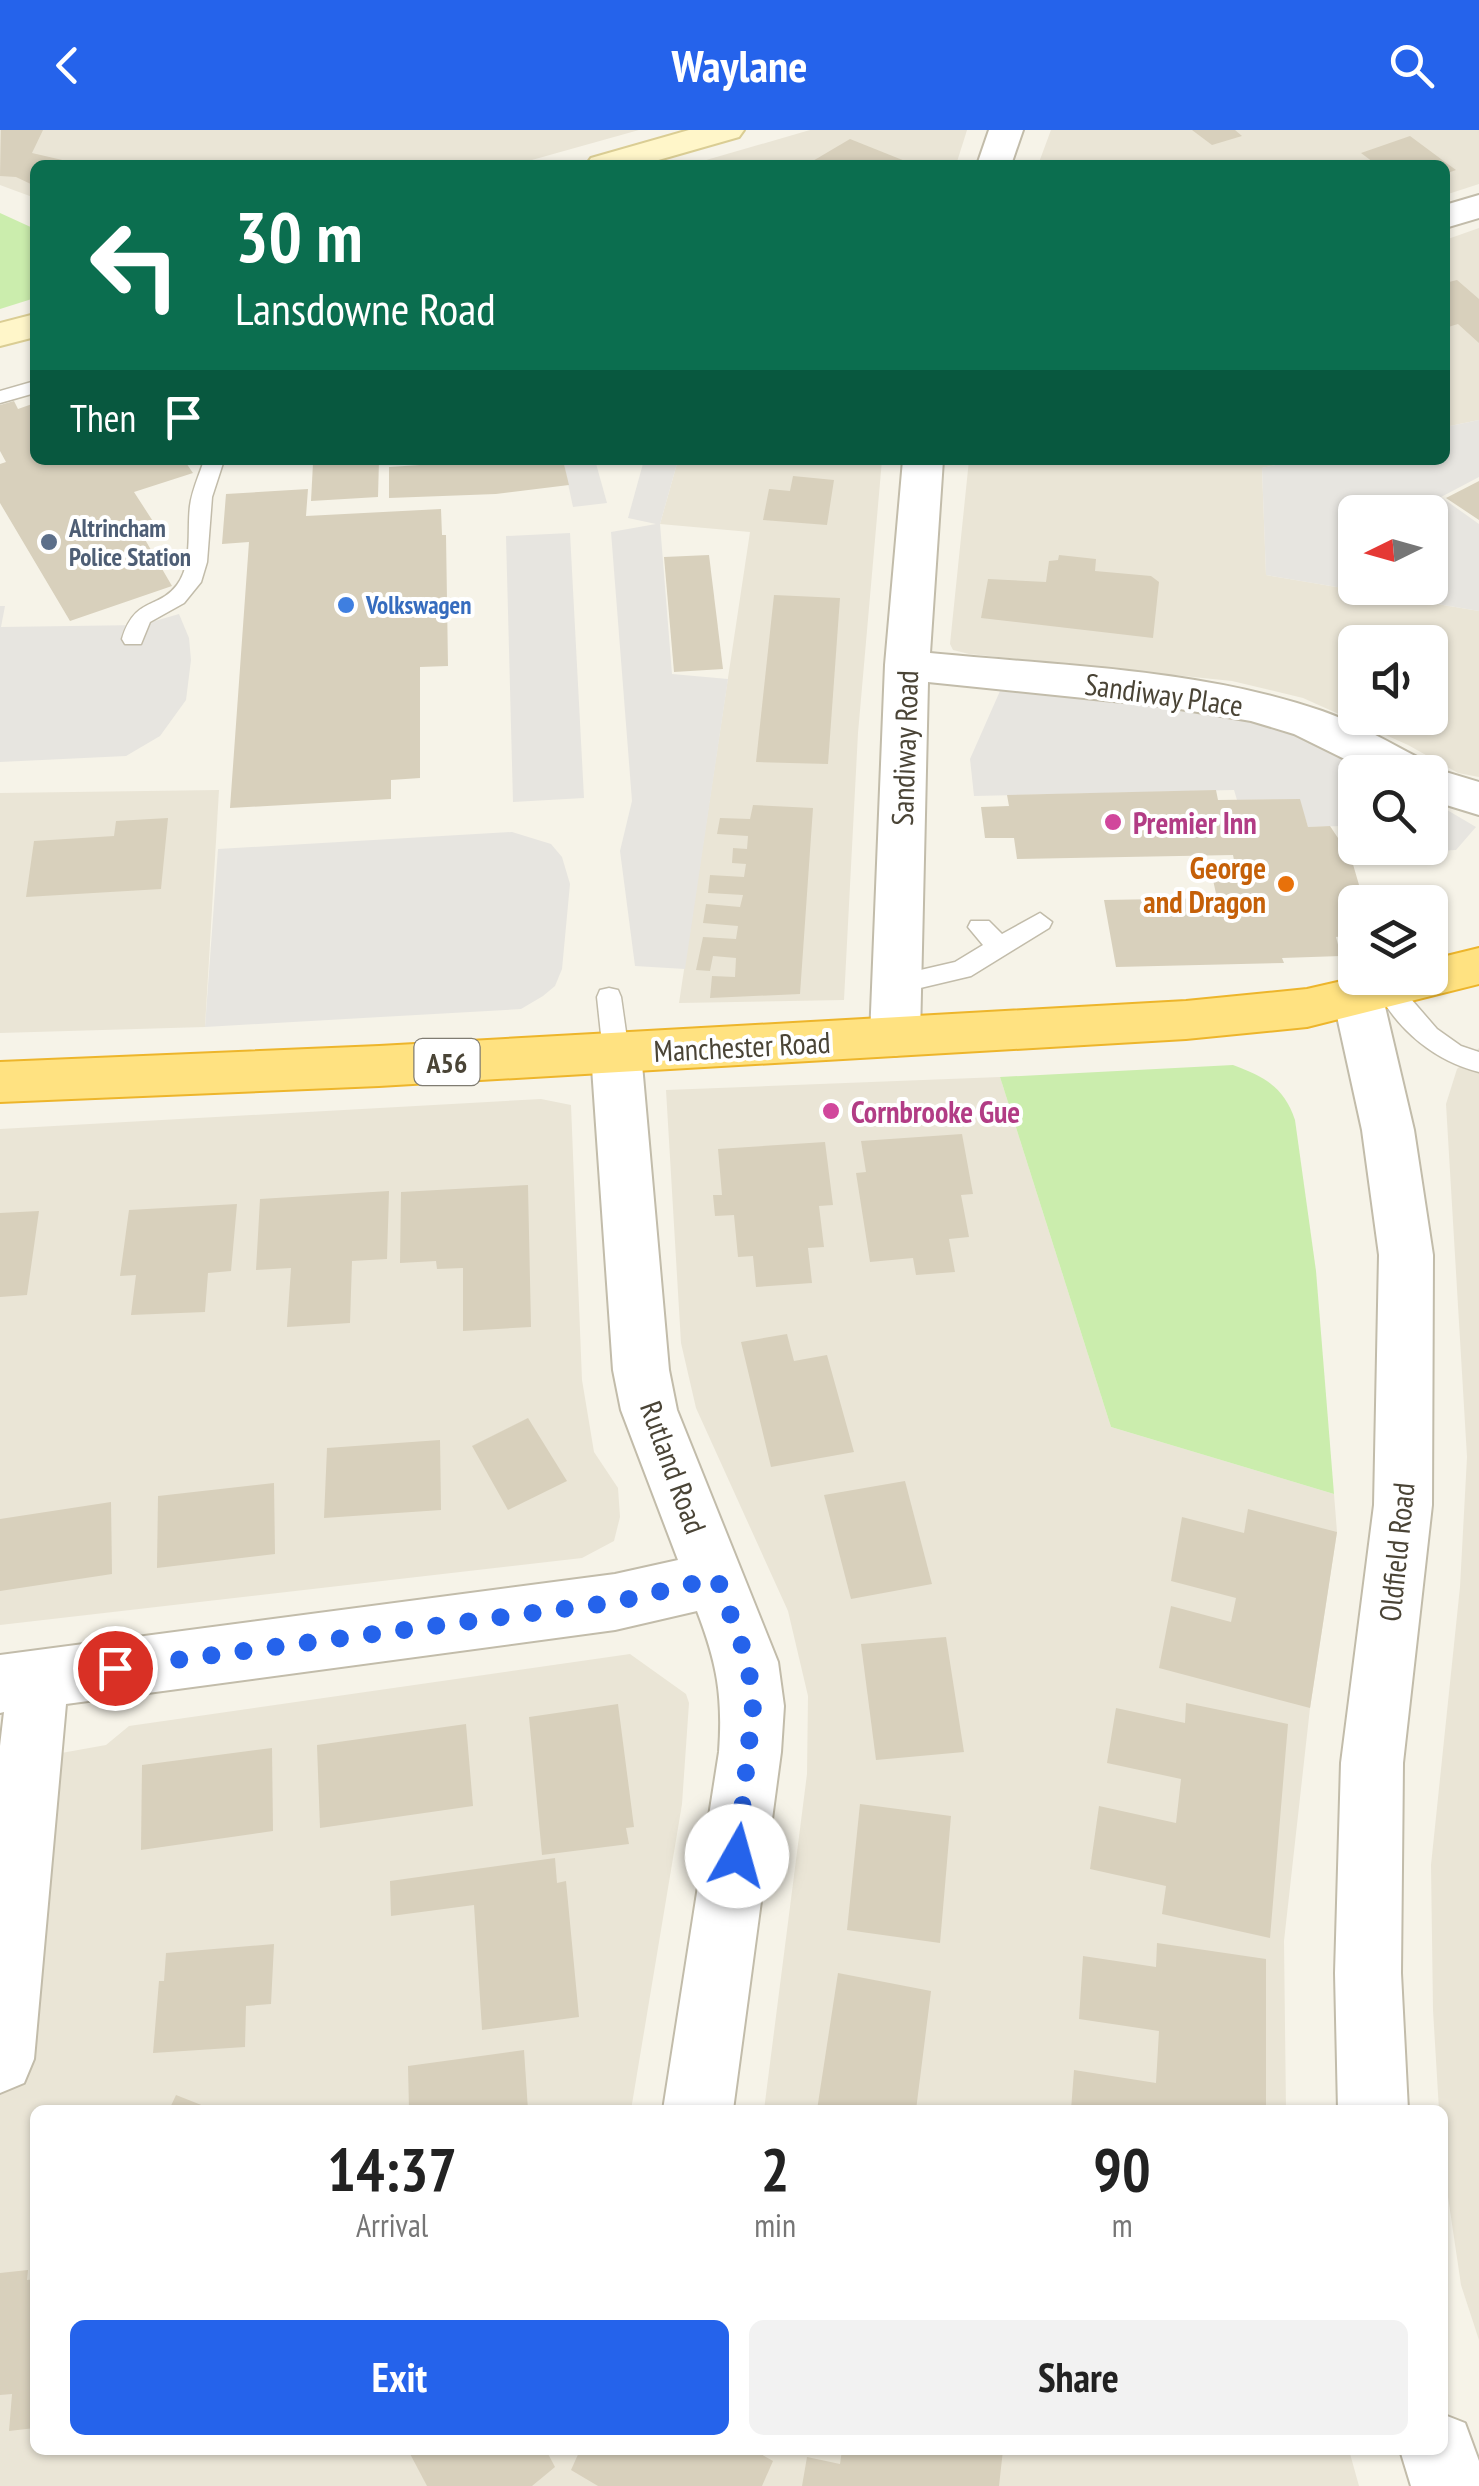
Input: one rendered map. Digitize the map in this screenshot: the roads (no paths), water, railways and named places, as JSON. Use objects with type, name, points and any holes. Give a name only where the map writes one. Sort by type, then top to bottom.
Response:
[{"type":"highway","name":"Manchester Road","points":[[1448,974],[1479,966]]},
{"type":"highway","name":"Manchester Road","points":[[0,1082],[613,1025],[895,1037],[1201,1019],[1306,1008],[1368,995]]},
{"type":"main road","points":[[621,160],[727,130]]},
{"type":"main road","points":[[0,336],[30,327]]},
{"type":"street","points":[[996,160],[1006,130]]},
{"type":"street","points":[[1450,215],[1479,206]]},
{"type":"street","name":"Sandiway Road","points":[[895,1037],[906,666],[923,465]]},
{"type":"street","name":"Sandiway Place","points":[[906,666],[1162,690],[1254,706],[1310,724],[1373,755]]},
{"type":"street","points":[[1448,788],[1479,799]]},
{"type":"street","name":"Oldfield Road","points":[[1372,2105],[1368,1973],[1372,1763],[1404,1505],[1406,1255],[1373,995]]},
{"type":"street","name":"Rutland Road","points":[[613,1025],[641,1370],[649,1410],[748,1662],[753,1706],[737,1856],[699,2105]]},
{"type":"street","points":[[0,2059],[19,1681],[616,1602],[717,1578]]},
{"type":"street","points":[[1440,2455],[1449,2486]]},
{"type":"lane","points":[[0,397],[30,388]]},
{"type":"lane","points":[[133,640],[138,620],[154,606],[181,594],[190,582],[202,496],[212,465]]},
{"type":"lane","points":[[895,985],[962,970],[1040,922]]},
{"type":"lane","points":[[980,926],[999,946]]},
{"type":"lane","points":[[1374,995],[1442,1046],[1466,1060],[1479,1062]]},
{"type":"place","name":"Altrincham Police Station","points":[[49,542]]},
{"type":"place","name":"Volkswagen","points":[[346,605]]},
{"type":"place","name":"Premier Inn","points":[[1113,822]]},
{"type":"place","name":"George and Dragon","points":[[1286,884]]},
{"type":"place","name":"Cornbrooke Gue","points":[[831,1111]]}]
